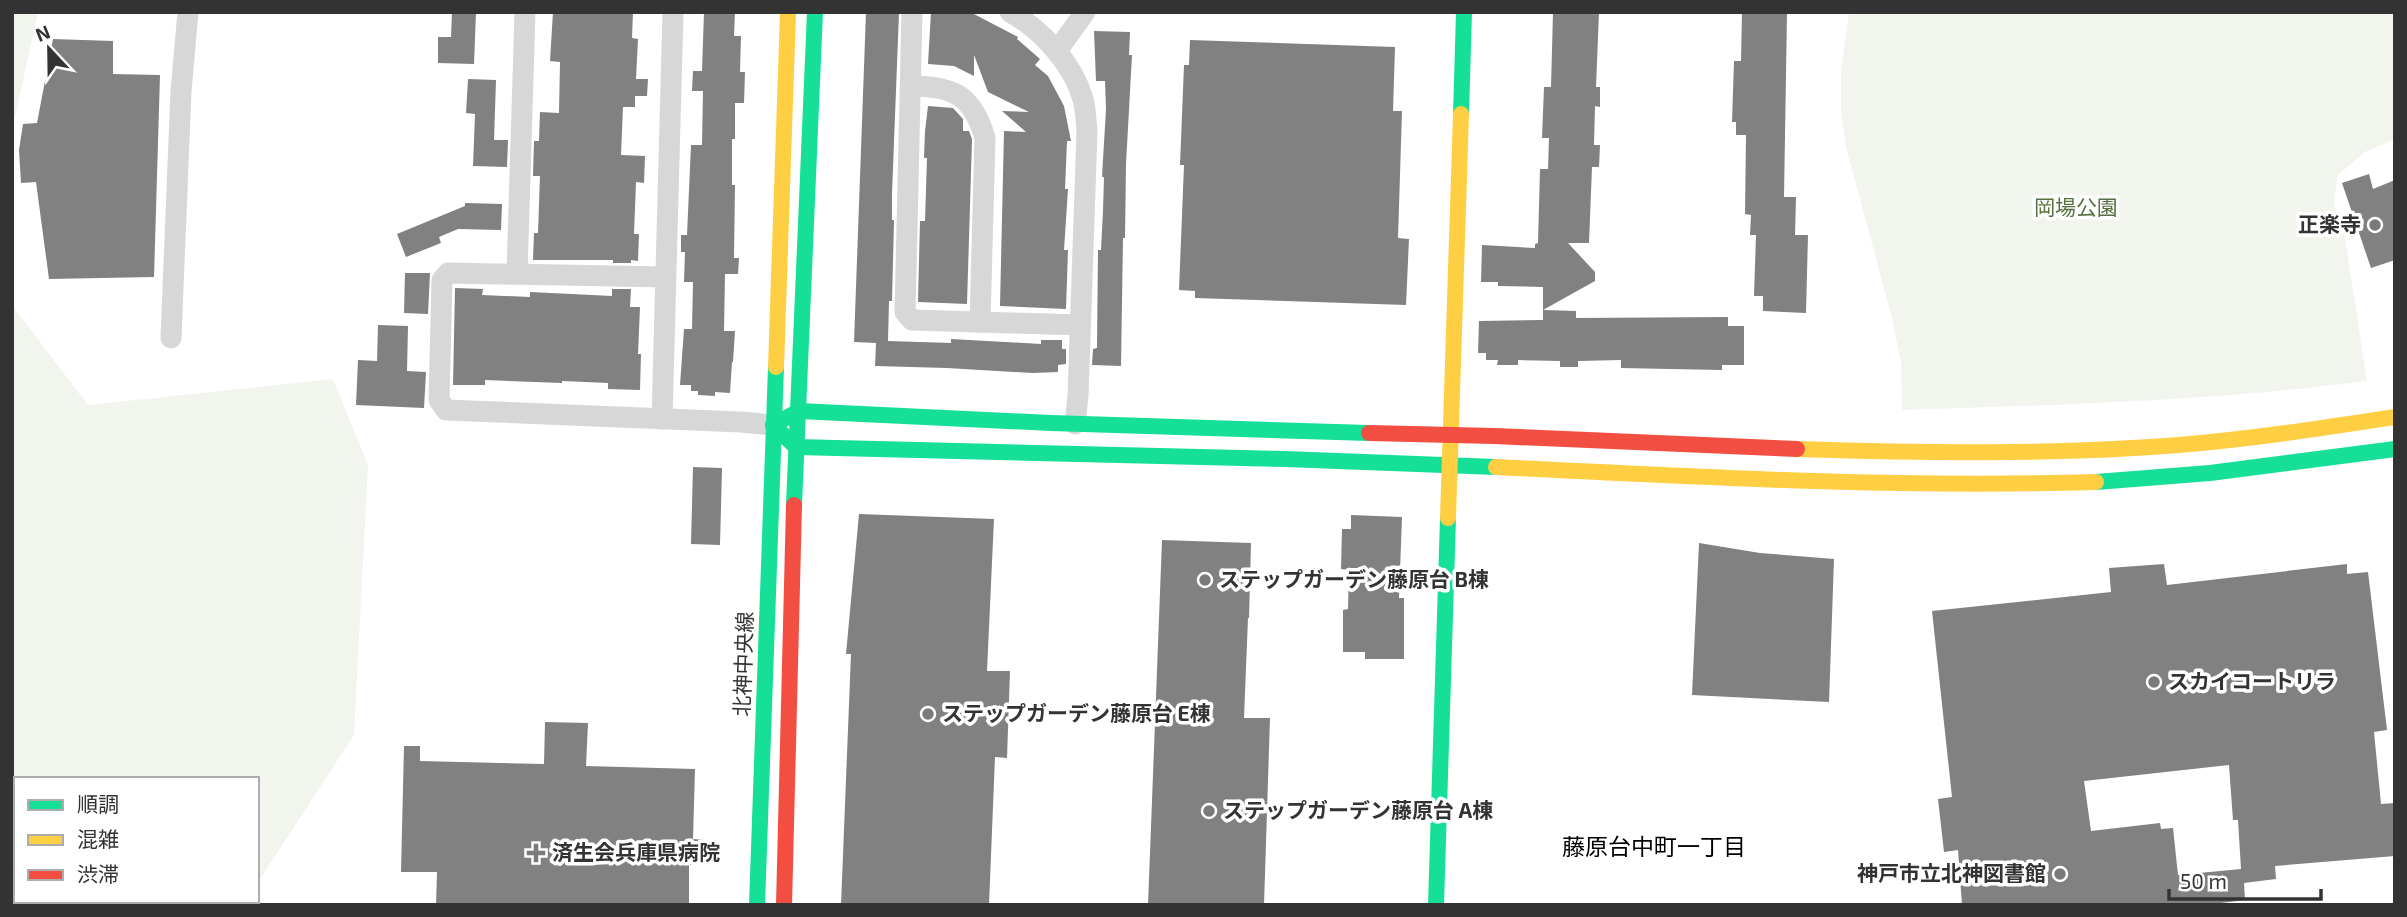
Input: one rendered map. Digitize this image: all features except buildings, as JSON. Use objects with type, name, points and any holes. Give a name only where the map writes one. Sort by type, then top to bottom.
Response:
[{"type":"street","points":[[170,338],[181,91],[188,12]]},
{"type":"street","points":[[517,274],[525,12]]},
{"type":"street","points":[[662,419],[673,12]]},
{"type":"street","name":"北神中央線","points":[[757,905],[788,12]]},
{"type":"street","points":[[784,905],[796,447],[815,12]]},
{"type":"street","points":[[912,12],[905,312],[912,320],[1080,325]]},
{"type":"street","points":[[1010,12],[1023,19],[1057,51],[1083,99],[1087,132],[1075,424]]},
{"type":"street","points":[[1057,51],[1084,12]]},
{"type":"street","points":[[1436,905],[1464,12]]},
{"type":"street","points":[[911,86],[934,86],[954,92],[969,103],[979,119],[985,138],[980,322]]},
{"type":"street","points":[[665,277],[448,273],[442,280],[439,400],[446,410],[773,425],[799,411],[1075,424],[1913,451],[2068,450],[2236,439],[2337,428],[2393,417],[2395,443]]},
{"type":"street","points":[[773,425],[796,447],[1448,465],[1849,483],[1992,485],[2101,482],[2180,476],[2395,449]]},
{"type":"green space","points":[[12,12],[38,12],[12,131]]},
{"type":"green space","name":"岡場公園","points":[[1849,12],[2395,12],[2395,139],[2365,152],[2337,176],[2334,207],[2344,231],[2367,381],[2193,398],[1902,410],[1901,363],[1892,318],[1846,147],[1841,109],[1841,71]]},
{"type":"green space","points":[[12,305],[88,405],[333,379],[368,465],[354,735],[259,884],[259,777],[14,777],[14,903],[255,905],[12,905]]},
{"type":"traffic: fast","points":[[794,505],[815,12]]},
{"type":"traffic: fast","points":[[1461,114],[1464,12]]},
{"type":"traffic: fast","points":[[757,905],[776,367]]},
{"type":"traffic: fast","points":[[773,425],[799,411],[1051,423],[1369,433]]},
{"type":"traffic: fast","points":[[773,425],[796,447],[1496,467]]},
{"type":"traffic: fast","points":[[2096,482],[2210,473],[2395,449]]},
{"type":"traffic: fast","points":[[1436,905],[1448,518]]},
{"type":"traffic: slow","points":[[776,367],[788,12]]},
{"type":"traffic: slow","points":[[1448,518],[1461,114]]},
{"type":"traffic: slow","points":[[1797,449],[1988,452],[2132,448],[2233,440],[2395,417]]},
{"type":"traffic: slow","points":[[1496,467],[1871,483],[2096,482]]},
{"type":"traffic: jam","points":[[1369,433],[1797,449]]},
{"type":"traffic: jam","points":[[784,905],[794,505]]},
{"type":"place","name":"正楽寺","points":[[2375,225]]},
{"type":"place","name":"ステップガーデン藤原台 B棟","points":[[1205,580]]},
{"type":"place","name":"スカイコートリラ","points":[[2154,682]]},
{"type":"place","name":"ステップガーデン藤原台 E棟","points":[[928,714]]},
{"type":"place","name":"ステップガーデン藤原台 A棟","points":[[1209,811]]},
{"type":"place","name":"済生会兵庫県病院","points":[[536,853]]},
{"type":"place","name":"神戸市立北神図書館","points":[[2060,874]]},
{"type":"district","name":"藤原台中町一丁目","points":[[1654,847]]}]
